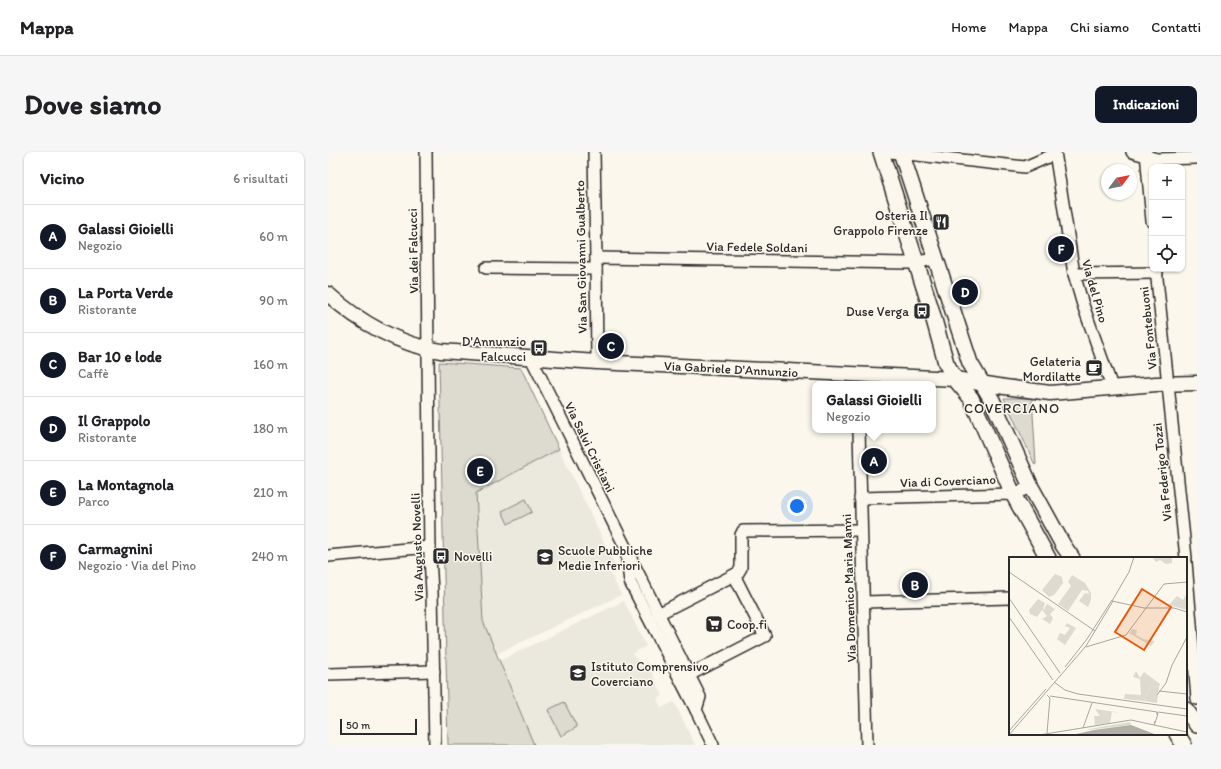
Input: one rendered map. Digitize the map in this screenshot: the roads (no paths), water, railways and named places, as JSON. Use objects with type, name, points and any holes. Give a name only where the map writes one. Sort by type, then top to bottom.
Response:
[{"type":"main road","points":[[881,152],[946,363],[955,378],[972,398],[1013,494],[1047,557]]},
{"type":"main road","points":[[898,152],[936,259],[970,363],[992,400],[1031,487],[1071,557]]},
{"type":"main road","points":[[1179,735],[1184,745]]},
{"type":"street","name":"Via dei Falcucci","points":[[426,152],[428,349]]},
{"type":"street","name":"Via San Giovanni Gualberto","points":[[594,152],[596,362]]},
{"type":"street","points":[[898,152],[1025,167],[1055,153]]},
{"type":"street","points":[[1132,152],[1146,154],[1157,159],[1197,158]]},
{"type":"street","name":"Via del Pino","points":[[1055,153],[1074,274],[1083,305],[1112,388]]},
{"type":"street","points":[[1146,154],[1150,200]]},
{"type":"street","name":"Via Fedele Soldani","points":[[486,268],[596,264],[916,263],[936,259]]},
{"type":"street","points":[[1074,274],[1149,271]]},
{"type":"street","name":"Via Fontebuoni","points":[[1156,272],[1168,384]]},
{"type":"street","name":"Via Gabriele D'Annunzio","points":[[328,294],[348,311],[374,327],[396,338],[428,349],[531,358],[858,380],[955,378],[1050,393],[1197,383]]},
{"type":"street","name":"Via Augusto Novelli","points":[[428,349],[430,547],[435,745]]},
{"type":"street","name":"Via Salvi Cristiani","points":[[531,358],[700,697],[696,710]]},
{"type":"street","name":"Via Federigo Tozzi","points":[[1168,384],[1186,557]]},
{"type":"street","name":"Via Domenico Maria Manni","points":[[859,433],[867,745]]},
{"type":"street","name":"Via di Coverciano","points":[[860,498],[1013,494],[1031,487]]},
{"type":"street","points":[[658,614],[734,575],[740,570],[741,535],[744,531],[861,530]]},
{"type":"street","points":[[328,556],[430,547]]},
{"type":"street","name":"Via Salvi Cristiani","points":[[625,548],[630,582],[713,745]]},
{"type":"street","points":[[1192,572],[1197,699]]},
{"type":"street","points":[[689,675],[765,636],[734,575]]},
{"type":"street","points":[[864,602],[1009,598]]},
{"type":"street","points":[[328,674],[434,672]]},
{"type":"place","name":"Osteria Il Grappolo Firenze","points":[[941,222]]},
{"type":"place","name":"Carmagnini","points":[[1061,249]]},
{"type":"place","name":"Il Grappolo","points":[[965,292]]},
{"type":"place","name":"Duse Verga","points":[[922,311]]},
{"type":"place","name":"Bar 10 e lode","points":[[611,346]]},
{"type":"place","name":"D'Annunzio Falcucci","points":[[539,348]]},
{"type":"place","name":"Gelateria Mordilatte","points":[[1094,368]]},
{"type":"place","name":"Galassi Gioielli","points":[[874,461]]},
{"type":"place","name":"La Montagnola","points":[[480,471]]},
{"type":"place","name":"Novelli","points":[[441,556]]},
{"type":"place","name":"Scuole Pubbliche Medie Inferiori","points":[[545,557]]},
{"type":"place","name":"La Porta Verde","points":[[915,585]]},
{"type":"place","name":"Coop.fi","points":[[714,624]]},
{"type":"place","name":"Istituto Comprensivo Coverciano","points":[[578,673]]},
{"type":"district","name":"COVERCIANO","points":[[1012,408]]}]
